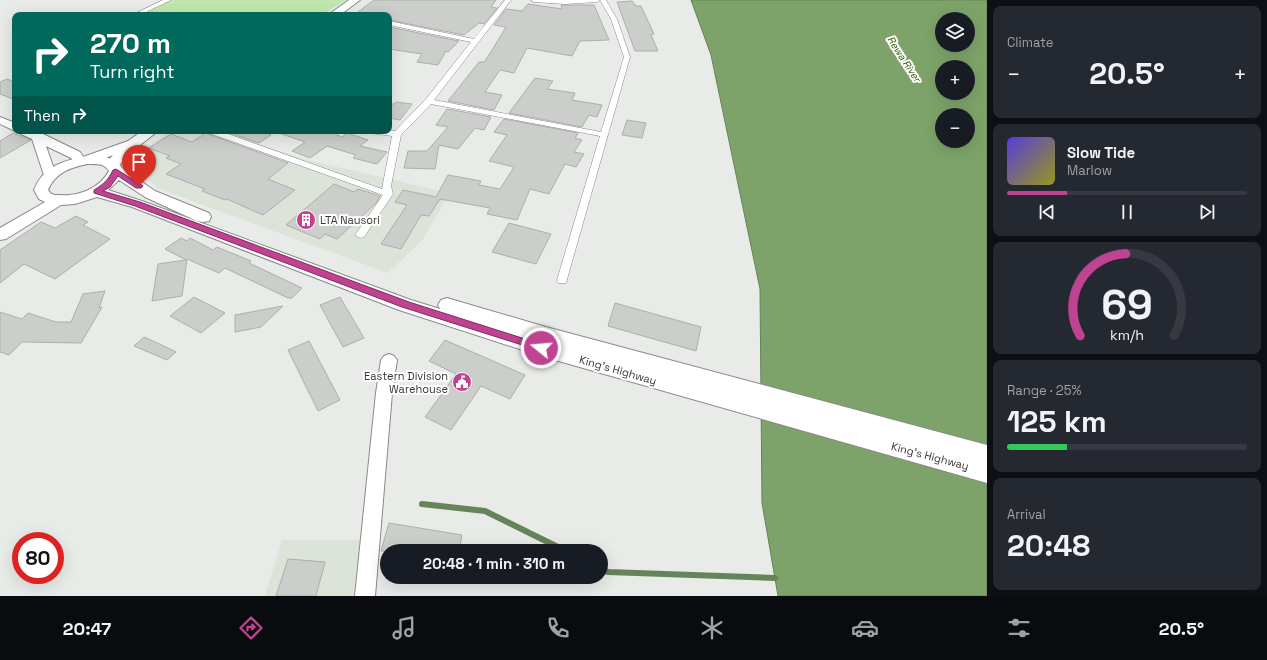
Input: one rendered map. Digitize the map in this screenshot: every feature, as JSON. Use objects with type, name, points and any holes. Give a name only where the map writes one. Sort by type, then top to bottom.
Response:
[{"type":"main road","points":[[337,12],[355,0]]},
{"type":"main road","points":[[0,120],[12,126]]},
{"type":"main road","points":[[32,134],[84,160],[102,160],[114,167]]},
{"type":"main road","points":[[0,224],[30,203],[41,190],[43,182],[63,166],[135,142],[147,134]]},
{"type":"main road","points":[[37,136],[50,175]]},
{"type":"main road","points":[[41,190],[46,197],[59,200],[78,199],[97,192],[114,178],[114,167],[135,142]]},
{"type":"main road","name":"King's Highway","points":[[114,167],[157,197],[246,236],[328,267],[662,374],[987,472]]},
{"type":"main road","name":"King's Highway","points":[[97,192],[137,204],[405,305],[541,348],[662,374],[987,455]]},
{"type":"main road","points":[[0,235],[59,200]]},
{"type":"street","points":[[142,12],[168,0]]},
{"type":"street","points":[[360,235],[388,194],[386,186],[396,134],[430,101],[508,0]]},
{"type":"street","points":[[534,0],[565,2],[597,0]]},
{"type":"street","points":[[562,280],[627,57],[614,19],[603,0]]},
{"type":"street","points":[[392,24],[475,41]]},
{"type":"street","points":[[430,101],[604,136]]},
{"type":"street","points":[[220,134],[388,194]]},
{"type":"street","points":[[392,134],[396,134]]},
{"type":"street","points":[[365,596],[384,393],[389,360]]},
{"type":"shaded area","points":[[170,0],[346,0],[326,12],[144,12]]},
{"type":"shaded area","points":[[167,134],[227,134],[307,160],[450,193],[423,239],[388,273],[157,188],[136,166],[141,158],[144,148]]},
{"type":"shaded area","points":[[282,540],[364,540],[358,596],[265,596]]},
{"type":"water","name":"Rewa River","points":[[691,0],[987,0],[987,596],[778,596],[762,503],[760,289],[711,55]]},
{"type":"building","points":[[374,0],[496,0],[491,7],[497,8],[484,24],[479,23],[464,35],[392,21],[392,12],[358,12]]},
{"type":"building","points":[[632,1],[636,6],[641,6],[654,34],[651,35],[658,51],[635,51],[617,2]]},
{"type":"building","points":[[528,4],[562,9],[561,5],[594,5],[609,40],[580,41],[572,56],[527,48],[514,73],[500,70],[485,92],[502,95],[494,110],[448,101],[479,62],[484,62],[489,55],[506,27],[494,25],[506,9],[522,11]]},
{"type":"building","points":[[392,28],[459,41],[448,52],[446,51],[438,65],[417,62],[422,54],[392,49]]},
{"type":"building","points":[[535,78],[553,81],[547,89],[575,93],[572,100],[602,105],[597,117],[589,115],[582,127],[509,113]]},
{"type":"building","points":[[7,79],[12,81],[12,99],[0,94],[0,82]]},
{"type":"building","points":[[396,102],[412,104],[400,120],[392,119],[392,104]]},
{"type":"building","points":[[447,109],[491,117],[484,130],[475,128],[458,149],[439,145],[435,169],[404,168],[408,151],[427,151],[448,127],[436,125]]},
{"type":"building","points":[[504,119],[578,133],[575,138],[582,140],[574,152],[584,154],[576,167],[565,164],[549,194],[530,189],[517,220],[487,214],[490,208],[440,199],[429,216],[421,215],[401,249],[381,244],[407,205],[395,202],[403,190],[436,197],[448,175],[481,181],[479,185],[500,189],[514,167],[489,161],[507,135],[494,132]]},
{"type":"building","points":[[627,120],[646,123],[642,138],[622,135]]},
{"type":"building","points":[[12,134],[31,140],[0,158],[0,141]]},
{"type":"building","points":[[171,134],[192,142],[204,134],[208,134],[288,163],[268,179],[295,190],[263,215],[227,199],[225,200],[202,191],[205,189],[166,174],[181,164],[166,158],[170,156],[149,148]]},
{"type":"building","points":[[233,134],[271,135],[259,143]]},
{"type":"building","points":[[282,134],[335,134],[342,137],[346,134],[350,134],[368,140],[360,146],[387,152],[377,164],[353,158],[356,155],[327,146],[310,158],[292,151],[305,142]]},
{"type":"building","points":[[334,184],[354,192],[358,189],[380,196],[376,203],[337,239],[325,234],[320,239],[286,225]]},
{"type":"building","points":[[76,216],[88,222],[83,225],[110,239],[55,279],[24,264],[0,283],[0,250],[41,222],[55,228]]},
{"type":"building","points":[[509,223],[551,234],[536,264],[492,252]]},
{"type":"building","points":[[181,238],[187,241],[190,238],[213,250],[217,247],[251,261],[249,263],[302,288],[292,298],[288,298],[225,268],[219,273],[187,259],[182,296],[152,301],[158,264],[186,260],[165,249]]},
{"type":"building","points":[[105,291],[99,308],[102,307],[81,343],[22,342],[9,355],[0,352],[0,312],[22,319],[28,313],[56,322],[71,322],[83,294]]},
{"type":"building","points":[[194,297],[225,313],[201,333],[170,316]]},
{"type":"building","points":[[340,297],[364,338],[343,347],[320,305]]},
{"type":"building","points":[[615,303],[701,327],[696,351],[608,326]]},
{"type":"building","points":[[283,306],[261,327],[235,332],[235,315]]},
{"type":"building","points":[[144,337],[176,352],[167,360],[134,346]]},
{"type":"building","points":[[445,340],[525,375],[510,399],[481,386],[451,430],[425,417],[456,374],[429,361]]},
{"type":"building","points":[[309,341],[340,400],[318,411],[288,350]]},
{"type":"building","points":[[389,523],[462,535],[460,544],[383,544]]},
{"type":"building","points":[[288,559],[325,562],[316,596],[276,596]]},
{"type":"waterway","points":[[422,504],[485,511],[552,544]]},
{"type":"waterway","points":[[608,572],[775,578]]},
{"type":"place","name":"LTA Nausori","points":[[306,220]]},
{"type":"place","name":"Eastern Division Warehouse","points":[[462,382]]},
{"type":"route","points":[[139,186],[116,171],[114,178],[97,192],[137,204],[405,305],[541,348]]}]
